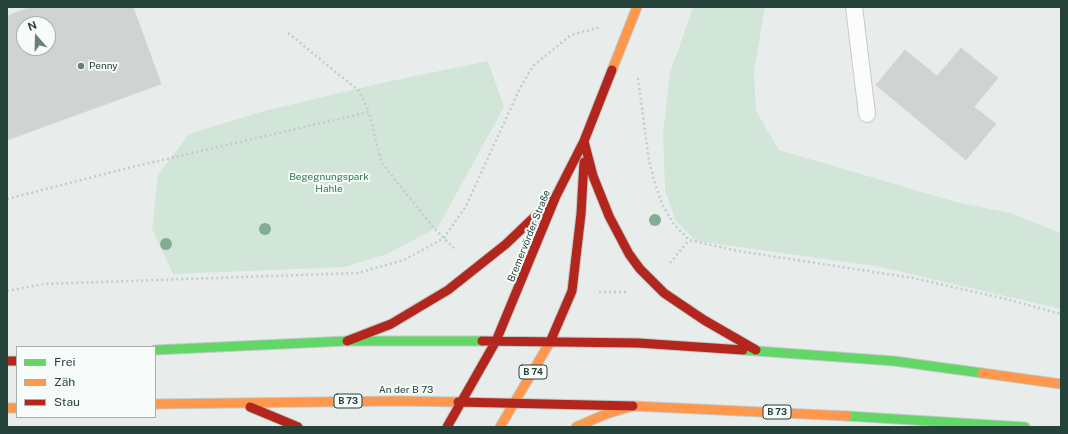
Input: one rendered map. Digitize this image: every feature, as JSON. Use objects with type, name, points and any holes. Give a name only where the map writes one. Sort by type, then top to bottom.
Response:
[{"type":"main road","name":"Bremervörder Straße","points":[[447,427],[496,341],[556,196],[584,141],[637,7]]},
{"type":"main road","name":"Bremervörder Straße","points":[[550,342],[572,291],[581,214],[584,141]]},
{"type":"main road","points":[[584,141],[593,176],[609,216],[629,254],[640,269],[664,293],[704,320],[756,350]]},
{"type":"main road","points":[[347,342],[391,324],[448,290],[506,244],[556,196]]},
{"type":"main road","points":[[156,350],[347,342],[496,341],[638,344],[756,350],[894,360],[1061,384]]},
{"type":"main road","name":"B 74","points":[[500,427],[550,342]]},
{"type":"main road","name":"An der B 73","points":[[156,404],[235,402],[461,401],[633,406]]},
{"type":"main road","points":[[235,402],[266,412],[298,427]]},
{"type":"main road","points":[[576,427],[606,414],[633,406]]},
{"type":"main road","name":"B 73","points":[[633,406],[760,411],[1025,427]]},
{"type":"lane","points":[[854,7],[867,114]]},
{"type":"path","points":[[7,291],[44,284],[358,273],[404,260],[444,238],[466,206],[520,88],[533,66],[570,35],[632,19]]},
{"type":"path","points":[[288,33],[359,91],[370,112],[381,162],[433,227],[458,253]]},
{"type":"path","points":[[638,72],[649,161],[654,180],[662,204],[673,223],[689,240],[738,251],[913,278],[1006,299],[1061,314]]},
{"type":"path","points":[[7,199],[132,167],[370,112]]},
{"type":"path","points":[[666,267],[689,240]]},
{"type":"path","points":[[596,292],[627,292]]},
{"type":"green space","points":[[693,7],[765,7],[754,71],[756,111],[779,150],[956,202],[1010,213],[1061,233],[1061,309],[876,266],[696,241],[676,221],[665,191],[663,133],[670,73]]},
{"type":"green space","name":"Begegnungspark Hahle","points":[[488,61],[504,107],[438,227],[387,254],[345,267],[173,274],[152,229],[158,175],[189,134],[264,111],[386,82]]},
{"type":"building","name":"Penny","points":[[31,7],[133,7],[161,84],[7,140],[7,16]]},
{"type":"building","points":[[961,48],[998,78],[974,107],[996,124],[966,160],[876,85],[905,50],[937,76]]},
{"type":"traffic: fast","points":[[156,350],[347,341],[482,341]]},
{"type":"traffic: fast","points":[[743,350],[894,361],[982,373]]},
{"type":"traffic: fast","points":[[847,416],[1025,427]]},
{"type":"traffic: slow","points":[[612,70],[637,7]]},
{"type":"traffic: slow","points":[[500,427],[550,342]]},
{"type":"traffic: slow","points":[[982,373],[1061,384]]},
{"type":"traffic: slow","points":[[156,404],[399,401],[458,402]]},
{"type":"traffic: slow","points":[[576,427],[606,414],[633,406],[847,416]]},
{"type":"traffic: slow","points":[[7,408],[16,408]]},
{"type":"traffic: jam","points":[[496,341],[556,196],[584,141],[612,70]]},
{"type":"traffic: jam","points":[[584,141],[593,176],[609,216],[629,254],[640,269],[664,293],[704,320],[756,350]]},
{"type":"traffic: jam","points":[[550,342],[572,291],[581,214],[584,162]]},
{"type":"traffic: jam","points":[[347,341],[391,324],[448,290],[506,244],[551,201]]},
{"type":"traffic: jam","points":[[482,341],[638,343],[743,350]]},
{"type":"traffic: jam","points":[[447,427],[496,341]]},
{"type":"traffic: jam","points":[[7,361],[16,361]]},
{"type":"traffic: jam","points":[[458,402],[633,406]]},
{"type":"traffic: jam","points":[[250,407],[298,427]]},
{"type":"place","name":"Penny","points":[[81,66]]}]
